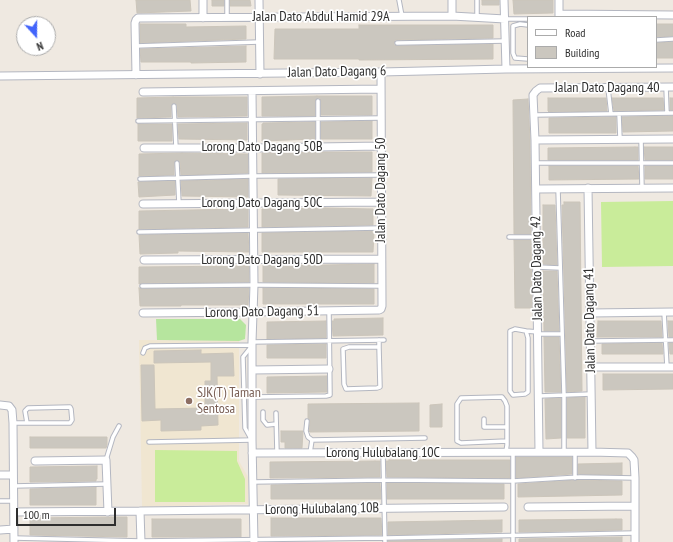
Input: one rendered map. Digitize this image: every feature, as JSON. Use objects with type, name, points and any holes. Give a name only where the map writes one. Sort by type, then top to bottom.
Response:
[{"type":"street","points":[[202,0],[203,18]]},
{"type":"street","points":[[259,0],[260,74]]},
{"type":"street","points":[[452,0],[452,16]]},
{"type":"street","points":[[504,0],[506,69]]},
{"type":"street","points":[[559,0],[559,15],[673,15]]},
{"type":"street","name":"Jalan Dato Abdul Hamid 29A","points":[[135,46],[135,23],[138,18],[402,16],[505,18]]},
{"type":"street","points":[[135,46],[136,75]]},
{"type":"street","name":"Jalan Dato Dagang 6","points":[[0,76],[260,74],[559,68],[673,68]]},
{"type":"street","name":"Jalan Dato Dagang 50","points":[[381,72],[381,309]]},
{"type":"street","name":"Jalan Dato Dagang 40","points":[[540,88],[669,87]]},
{"type":"street","name":"Jalan Dato Dagang 42","points":[[539,452],[536,163],[533,95],[540,88]]},
{"type":"street","points":[[143,92],[381,89]]},
{"type":"street","points":[[252,91],[254,260],[252,453],[254,541]]},
{"type":"street","points":[[535,140],[673,139]]},
{"type":"street","name":"Lorong Dato Dagang 50B","points":[[144,148],[381,146]]},
{"type":"street","name":"Jalan Dato Dagang 41","points":[[588,188],[592,452]]},
{"type":"street","points":[[536,189],[673,188]]},
{"type":"street","name":"Lorong Dato Dagang 50C","points":[[143,204],[381,202]]},
{"type":"street","name":"Lorong Dato Dagang 50D","points":[[144,260],[381,259]]},
{"type":"street","name":"Lorong Dato Dagang 51","points":[[143,313],[381,309]]},
{"type":"street","points":[[590,313],[673,312]]},
{"type":"street","points":[[591,367],[670,367]]},
{"type":"street","points":[[252,370],[330,369]]},
{"type":"street","points":[[0,405],[9,406],[12,410],[14,540]]},
{"type":"street","name":"Lorong Hulubalang 10C","points":[[252,453],[628,453],[634,460],[634,478]]},
{"type":"street","points":[[35,461],[106,460],[108,512]]},
{"type":"street","points":[[0,475],[13,475]]},
{"type":"street","points":[[634,478],[635,542]]},
{"type":"street","name":"Lorong Hulubalang 10B","points":[[14,512],[504,506]]},
{"type":"street","points":[[528,507],[635,506]]},
{"type":"street","points":[[140,511],[141,541]]},
{"type":"street","points":[[0,530],[14,529]]},
{"type":"lane","points":[[227,0],[227,18]]},
{"type":"lane","points":[[399,0],[402,16]]},
{"type":"lane","points":[[477,0],[477,17]]},
{"type":"lane","points":[[505,18],[527,19]]},
{"type":"lane","points":[[527,25],[520,24],[513,26],[513,53],[516,58],[527,59]]},
{"type":"lane","points":[[657,40],[673,39]]},
{"type":"lane","points":[[397,43],[505,41]]},
{"type":"lane","points":[[135,46],[259,42]]},
{"type":"lane","points":[[667,113],[669,87]]},
{"type":"lane","points":[[608,88],[611,114]]},
{"type":"lane","points":[[318,101],[318,147]]},
{"type":"lane","points":[[174,106],[176,148]]},
{"type":"lane","points":[[534,116],[673,113]]},
{"type":"lane","points":[[619,114],[620,139]]},
{"type":"lane","points":[[138,121],[381,118]]},
{"type":"lane","points":[[641,139],[642,188]]},
{"type":"lane","points":[[178,163],[180,204]]},
{"type":"lane","points":[[536,163],[673,163]]},
{"type":"lane","points":[[140,178],[381,175]]},
{"type":"lane","points":[[558,188],[564,395],[564,452]]},
{"type":"lane","points":[[139,232],[381,228]]},
{"type":"lane","points":[[509,237],[537,236]]},
{"type":"lane","points":[[537,267],[560,268]]},
{"type":"lane","points":[[142,286],[381,286]]},
{"type":"lane","points":[[252,397],[330,395],[329,311]]},
{"type":"lane","points":[[664,312],[665,340],[670,367]]},
{"type":"lane","points":[[526,331],[528,338],[528,392],[525,394],[513,395],[510,391],[510,331],[515,329],[538,333],[562,334]]},
{"type":"lane","points":[[379,340],[380,387],[346,389],[344,384],[343,349],[349,347],[379,347]]},
{"type":"lane","points":[[143,353],[145,348],[150,346],[384,340]]},
{"type":"lane","points":[[591,341],[673,340]]},
{"type":"lane","points":[[150,442],[252,440],[245,428],[243,358],[252,344]]},
{"type":"lane","points":[[539,396],[591,394]]},
{"type":"lane","points":[[507,441],[461,443],[457,441],[457,404],[461,398],[502,397],[507,406],[507,441],[510,452],[513,481],[513,542]]},
{"type":"lane","points":[[13,423],[27,423],[70,423],[72,420],[71,409],[70,407],[28,408],[25,411],[27,423]]},
{"type":"lane","points":[[264,412],[263,420],[267,425],[276,424]]},
{"type":"lane","points":[[276,413],[277,453]]},
{"type":"lane","points":[[484,419],[484,427],[507,427]]},
{"type":"lane","points":[[307,421],[306,432],[308,437],[312,440],[425,438]]},
{"type":"lane","points":[[106,460],[113,437],[119,426]]},
{"type":"lane","points":[[310,453],[312,440]]},
{"type":"lane","points":[[575,452],[575,478]]},
{"type":"lane","points":[[383,453],[385,540]]},
{"type":"lane","points":[[253,482],[384,480],[513,481],[575,478],[634,478]]},
{"type":"lane","points":[[13,486],[107,484]]},
{"type":"lane","points":[[0,501],[14,501]]},
{"type":"lane","points":[[14,540],[385,540],[635,533]]},
{"type":"shaded area","name":"SJK(T) Taman Sentosa","points":[[139,340],[239,341],[239,461],[248,477],[248,504],[142,507]]},
{"type":"green space","points":[[673,201],[673,266],[602,267],[601,202]]},
{"type":"green space","points":[[156,319],[240,319],[246,325],[245,339],[239,341],[157,340]]},
{"type":"green space","points":[[155,450],[237,451],[237,461],[245,479],[245,502],[155,502]]},
{"type":"building","points":[[136,0],[190,0],[191,11],[137,13]]},
{"type":"building","points":[[212,0],[224,0],[224,6],[212,6]]},
{"type":"building","points":[[230,0],[250,0],[251,6],[230,6]]},
{"type":"building","points":[[482,0],[499,0],[499,5],[482,5]]},
{"type":"building","points":[[513,0],[553,0],[553,13],[514,14]]},
{"type":"building","points":[[140,24],[186,24],[186,27],[246,26],[246,39],[140,43]]},
{"type":"building","points":[[657,24],[673,24],[673,36],[657,37]]},
{"type":"building","points":[[359,25],[493,25],[493,38],[395,40],[394,45],[493,44],[493,59],[274,59],[275,29],[359,29]]},
{"type":"building","points":[[673,42],[673,58],[657,58],[657,43]]},
{"type":"building","points":[[246,46],[246,62],[141,62],[140,49]]},
{"type":"building","points":[[372,96],[372,115],[321,115],[321,101],[320,98],[318,98],[315,101],[315,116],[262,116],[262,97]]},
{"type":"building","points":[[247,97],[247,116],[178,117],[177,105],[174,103],[171,106],[171,117],[137,118],[137,98]]},
{"type":"building","points":[[548,98],[606,98],[607,111],[549,112]]},
{"type":"building","points":[[612,98],[663,98],[664,110],[614,111]]},
{"type":"building","points":[[670,98],[673,98],[673,110],[670,110]]},
{"type":"building","points":[[528,99],[531,234],[514,234],[513,100]]},
{"type":"building","points":[[673,116],[673,131],[623,132],[622,117]]},
{"type":"building","points":[[616,117],[616,133],[549,133],[549,118]]},
{"type":"building","points":[[372,121],[372,139],[321,139],[321,122]]},
{"type":"building","points":[[315,122],[315,139],[262,141],[263,123]]},
{"type":"building","points":[[247,123],[247,140],[179,139],[178,124]]},
{"type":"building","points":[[138,124],[172,124],[172,141],[138,141]]},
{"type":"building","points":[[638,147],[638,160],[548,160],[548,148]]},
{"type":"building","points":[[644,147],[673,147],[673,160],[645,160]]},
{"type":"building","points":[[372,152],[372,172],[262,173],[262,153]]},
{"type":"building","points":[[139,154],[248,154],[248,173],[181,175],[180,162],[177,160],[174,163],[174,175],[139,176]]},
{"type":"building","points":[[549,166],[638,166],[639,179],[549,180]]},
{"type":"building","points":[[645,166],[673,166],[673,179],[645,179]]},
{"type":"building","points":[[372,178],[371,196],[278,195],[278,179]]},
{"type":"building","points":[[248,179],[248,197],[182,196],[181,181]]},
{"type":"building","points":[[175,181],[175,195],[139,197],[138,182]]},
{"type":"building","points":[[564,202],[580,202],[582,391],[567,392],[562,205],[564,205]]},
{"type":"building","points":[[543,205],[555,205],[557,265],[543,264]]},
{"type":"building","points":[[248,209],[248,227],[139,229],[139,211]]},
{"type":"building","points":[[262,209],[373,209],[373,225],[262,227]]},
{"type":"building","points":[[372,231],[372,233],[374,233],[373,252],[262,252],[262,233]]},
{"type":"building","points":[[248,233],[249,252],[178,251],[178,253],[140,254],[139,235]]},
{"type":"building","points":[[514,240],[531,240],[532,308],[515,308]]},
{"type":"building","points":[[374,264],[374,283],[263,282],[263,265]]},
{"type":"building","points":[[249,266],[249,282],[139,284],[139,267]]},
{"type":"building","points":[[543,271],[557,271],[559,331],[544,331]]},
{"type":"building","points":[[139,288],[249,288],[248,305],[140,306]]},
{"type":"building","points":[[263,288],[374,289],[374,304],[263,304]]},
{"type":"building","points":[[383,318],[383,335],[333,336],[332,321],[334,321],[334,319]]},
{"type":"building","points":[[326,321],[326,338],[267,339],[267,322]]},
{"type":"building","points":[[598,321],[661,321],[662,337],[597,337]]},
{"type":"building","points":[[668,321],[673,321],[673,337],[669,337]]},
{"type":"building","points":[[544,337],[559,337],[561,392],[545,392]]},
{"type":"building","points":[[662,343],[663,354],[602,354],[602,344]]},
{"type":"building","points":[[669,343],[673,343],[673,354],[670,354]]},
{"type":"building","points":[[326,344],[326,358],[267,358],[267,345]]},
{"type":"building","points":[[201,350],[201,354],[233,353],[234,376],[217,376],[218,425],[201,426],[201,430],[161,431],[161,420],[142,421],[141,365],[154,365],[155,409],[205,408],[205,381],[211,381],[211,362],[154,363],[154,351]]},
{"type":"building","points":[[603,374],[673,374],[673,389],[603,390]]},
{"type":"building","points":[[327,376],[327,392],[267,393],[267,377]]},
{"type":"building","points":[[585,397],[585,438],[567,438],[567,398]]},
{"type":"building","points":[[561,398],[561,438],[546,439],[545,399]]},
{"type":"building","points":[[419,403],[419,431],[309,431],[310,421],[308,418],[308,404]]},
{"type":"building","points":[[442,404],[442,427],[430,427],[430,405]]},
{"type":"building","points":[[281,431],[303,431],[302,448],[285,448],[285,442],[281,442]]},
{"type":"building","points":[[30,437],[107,437],[107,445],[106,448],[30,448]]},
{"type":"building","points":[[516,457],[572,457],[572,474],[516,478]]},
{"type":"building","points":[[510,460],[510,478],[387,477],[386,461]]},
{"type":"building","points":[[380,461],[380,477],[270,478],[270,462]]},
{"type":"building","points":[[622,463],[622,475],[578,474],[578,464]]},
{"type":"building","points":[[97,466],[96,481],[30,482],[30,467]]},
{"type":"building","points":[[577,480],[622,481],[622,495],[518,497],[518,484]]},
{"type":"building","points":[[380,483],[381,499],[271,499],[271,485]]},
{"type":"building","points":[[387,483],[504,484],[504,499],[387,499]]},
{"type":"building","points":[[96,487],[96,505],[30,505],[30,489]]},
{"type":"building","points":[[127,517],[127,537],[30,535],[30,518]]},
{"type":"building","points":[[271,518],[381,518],[382,535],[271,536]]},
{"type":"building","points":[[152,519],[241,519],[241,537],[152,537]]},
{"type":"building","points":[[622,519],[622,530],[519,532],[519,520]]},
{"type":"building","points":[[502,520],[502,532],[388,535],[388,522]]},
{"type":"building","points":[[622,537],[622,542],[519,542],[519,539]]},
{"type":"building","points":[[502,539],[502,542],[388,542],[388,541]]},
{"type":"place","name":"SJK(T) Taman Sentosa","points":[[189,401]]}]
